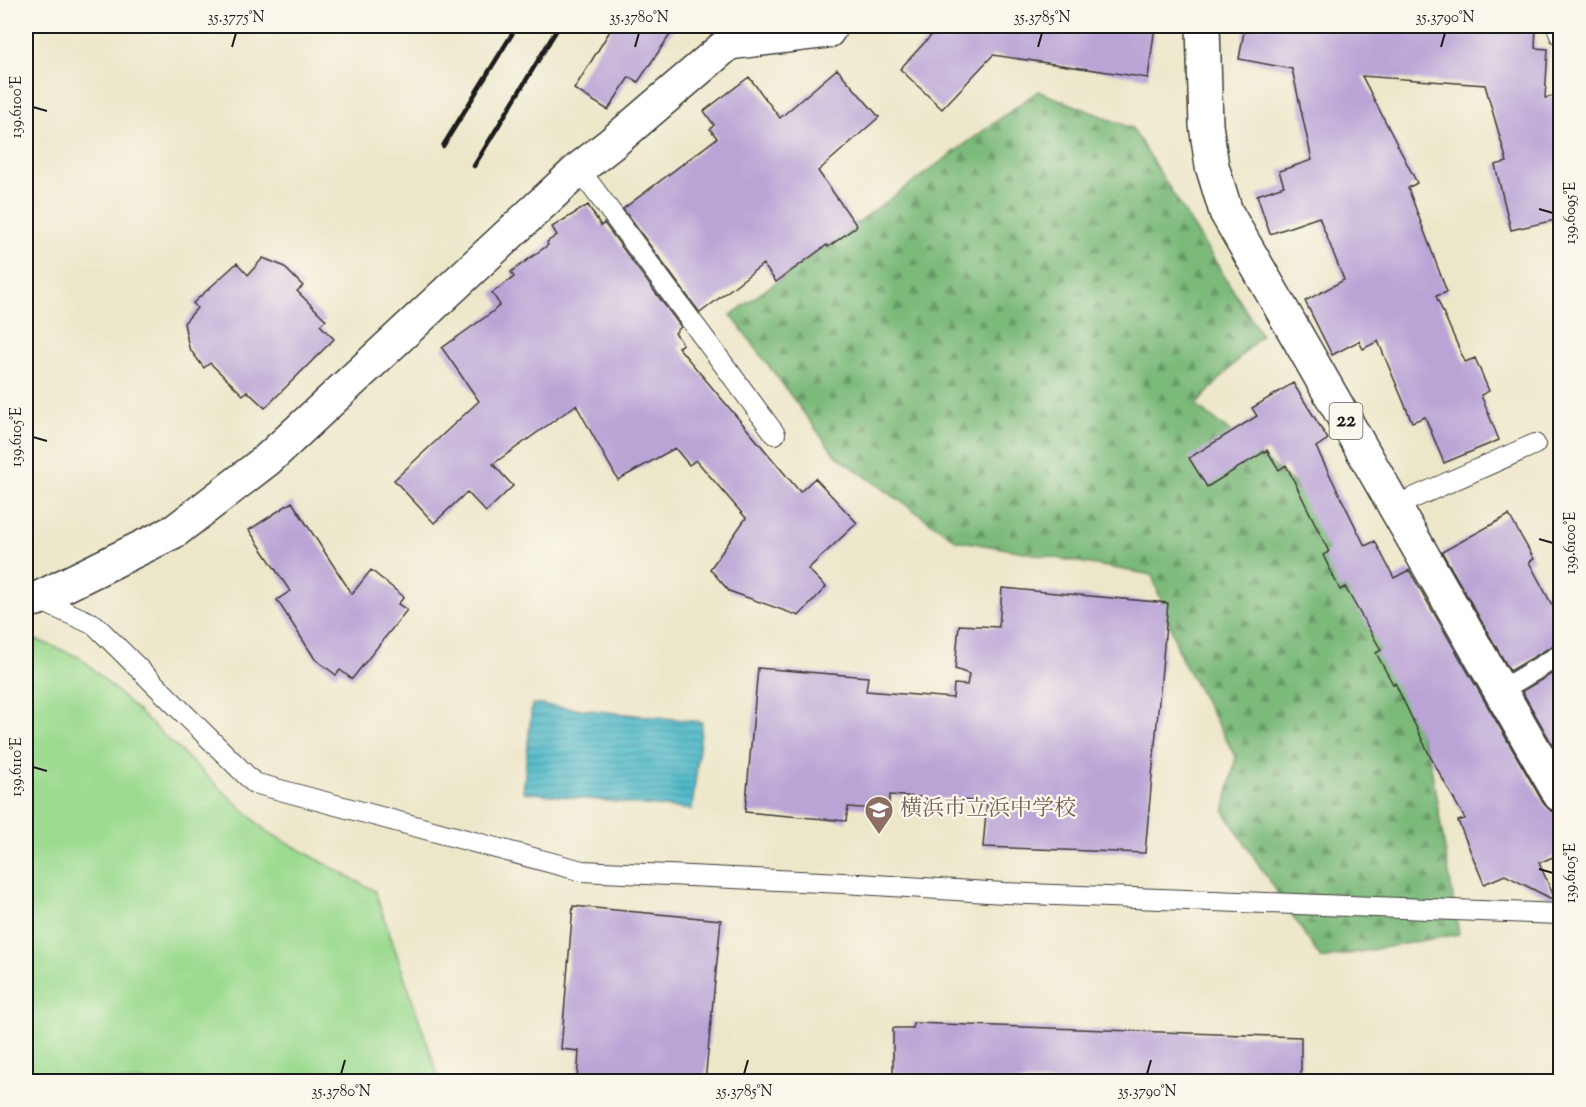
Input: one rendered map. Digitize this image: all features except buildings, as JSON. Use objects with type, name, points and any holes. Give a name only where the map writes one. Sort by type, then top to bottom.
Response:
[{"type":"street","points":[[31,600],[175,531],[267,460],[579,169],[729,43],[828,31],[831,26]]},
{"type":"street","name":"22","points":[[1203,26],[1206,124],[1212,166],[1226,212],[1501,690],[1557,780]]},
{"type":"lane","points":[[1557,26],[1560,35]]},
{"type":"lane","points":[[579,169],[775,434]]},
{"type":"lane","points":[[1395,506],[1535,444]]},
{"type":"lane","points":[[31,600],[95,625],[254,783],[582,871],[1004,893],[1560,914]]},
{"type":"lane","points":[[1501,690],[1560,655]]},
{"type":"green space","points":[[1038,91],[1132,128],[1261,335],[1196,405],[1330,511],[1430,760],[1459,934],[1321,959],[1224,812],[1236,757],[1182,660],[1152,575],[956,540],[835,455],[731,315]]},
{"type":"green space","points":[[37,640],[81,658],[266,831],[375,891],[440,1081],[26,1081],[26,645]]},
{"type":"water","points":[[532,704],[702,722],[692,810],[523,792]]},
{"type":"railway","points":[[443,146],[517,26]]},
{"type":"railway","points":[[474,166],[559,26]]},
{"type":"place","name":"横浜市立浜中学校","points":[[879,836]]}]
